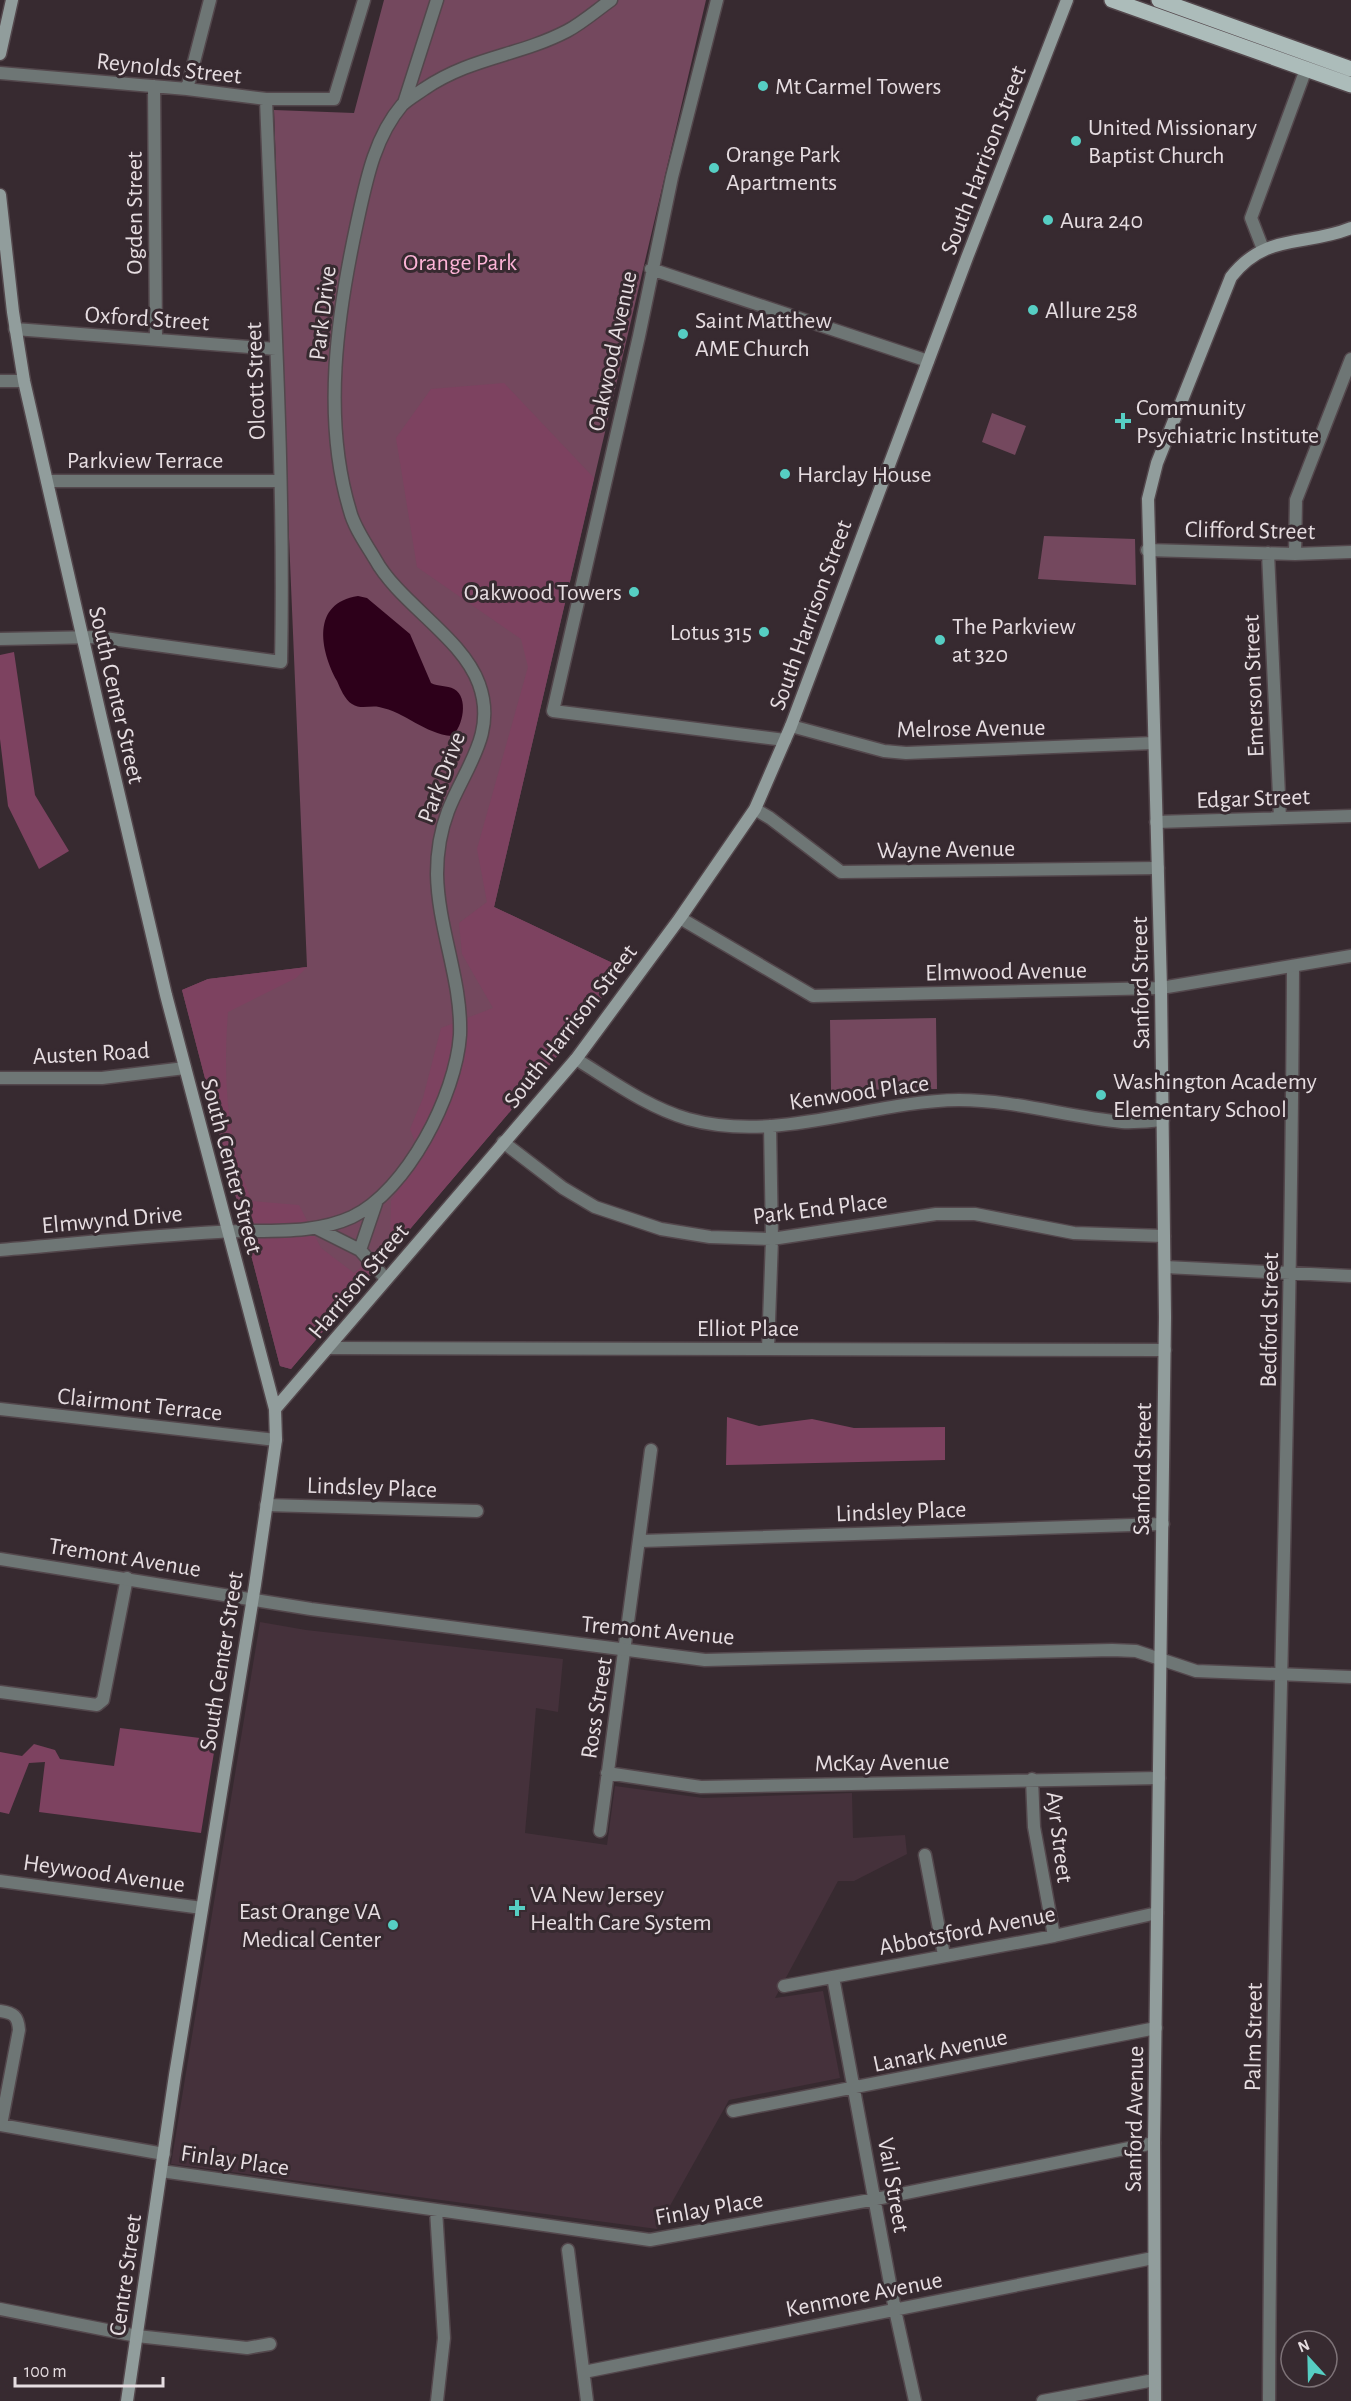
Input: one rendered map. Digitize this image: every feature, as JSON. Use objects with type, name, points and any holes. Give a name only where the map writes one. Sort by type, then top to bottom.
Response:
[{"type":"main road","points":[[0,54],[12,0]]},
{"type":"main road","name":"South Harrison Street","points":[[473,1178],[576,1059],[680,918],[754,809],[791,726],[1067,0]]},
{"type":"main road","points":[[1112,0],[1351,85]]},
{"type":"main road","points":[[1160,0],[1351,69]]},
{"type":"main road","name":"South Center Street","points":[[0,195],[15,329],[24,381],[134,863],[227,1231],[275,1409],[276,1440],[164,2154]]},
{"type":"main road","name":"Sanford Street","points":[[1158,1838],[1165,1267],[1161,988],[1148,500],[1157,463],[1231,277],[1242,263],[1263,249],[1301,238],[1338,233],[1351,228]]},
{"type":"main road","name":"Harrison Street","points":[[275,1409],[330,1348],[473,1178]]},
{"type":"main road","name":"Sanford Avenue","points":[[1155,2401],[1153,2258],[1158,1838]]},
{"type":"main road","name":"Centre Street","points":[[127,2401],[164,2154]]},
{"type":"street","points":[[187,89],[210,0]]},
{"type":"street","name":"Reynolds Street","points":[[0,73],[187,89],[266,99],[334,99],[364,0]]},
{"type":"street","name":"Park Drive","points":[[227,1231],[316,1228],[350,1218],[376,1203],[416,1155],[434,1123],[449,1086],[460,1040],[459,995],[437,879],[438,845],[447,813],[478,748],[486,711],[471,665],[376,563],[350,515],[341,471],[335,417],[336,355],[348,262],[367,177],[379,142],[404,103],[437,0]]},
{"type":"street","name":"Park Drive","points":[[404,103],[439,79],[471,63],[526,48],[569,30],[611,0]]},
{"type":"street","name":"Oakwood Avenue","points":[[717,0],[651,269],[639,336],[553,711],[785,740]]},
{"type":"street","points":[[1263,249],[1251,218],[1306,69]]},
{"type":"street","name":"Ogden Street","points":[[154,86],[156,340]]},
{"type":"street","name":"Olcott Street","points":[[83,638],[97,637],[281,662],[283,596],[266,99]]},
{"type":"street","points":[[651,269],[928,361]]},
{"type":"street","name":"Oxford Street","points":[[15,329],[276,349]]},
{"type":"street","points":[[1295,554],[1296,500],[1351,359]]},
{"type":"street","points":[[0,381],[24,381]]},
{"type":"street","name":"Parkview Terrace","points":[[47,482],[279,481]]},
{"type":"street","name":"Clifford Street","points":[[1148,550],[1295,554],[1351,552]]},
{"type":"street","name":"Emerson Street","points":[[1269,553],[1280,818]]},
{"type":"street","points":[[0,639],[83,638]]},
{"type":"street","name":"Melrose Avenue","points":[[791,726],[885,751],[906,753],[1154,743]]},
{"type":"street","name":"Wayne Avenue","points":[[754,809],[770,818],[841,872],[1158,868]]},
{"type":"street","name":"Edgar Street","points":[[1156,822],[1351,816]]},
{"type":"street","name":"Elmwood Avenue","points":[[680,918],[813,996],[1161,988],[1351,956]]},
{"type":"street","name":"Bedford Street","points":[[1282,1674],[1292,1272],[1293,966]]},
{"type":"street","name":"Kenwood Place","points":[[576,1059],[641,1100],[688,1119],[732,1127],[770,1126],[957,1100],[1003,1101],[1124,1122],[1163,1120]]},
{"type":"street","name":"Austen Road","points":[[0,1078],[102,1078],[185,1068]]},
{"type":"street","points":[[768,1349],[772,1239],[770,1126]]},
{"type":"street","name":"Park End Place","points":[[503,1142],[563,1188],[595,1207],[661,1229],[710,1237],[772,1239],[936,1214],[975,1214],[1074,1233],[1164,1236]]},
{"type":"street","points":[[360,1250],[376,1203]]},
{"type":"street","points":[[316,1228],[360,1250],[386,1279]]},
{"type":"street","name":"Elmwynd Drive","points":[[0,1250],[227,1231]]},
{"type":"street","points":[[1165,1267],[1351,1276]]},
{"type":"street","name":"Elliot Place","points":[[330,1348],[1165,1350]]},
{"type":"street","name":"Clairmont Terrace","points":[[0,1409],[276,1440]]},
{"type":"street","name":"Ross Street","points":[[600,1831],[626,1652],[651,1450]]},
{"type":"street","name":"Lindsley Place","points":[[266,1505],[477,1511]]},
{"type":"street","name":"Lindsley Place","points":[[640,1541],[1163,1524]]},
{"type":"street","name":"Tremont Avenue","points":[[0,1559],[252,1600],[626,1652],[705,1660],[1112,1650],[1136,1651],[1196,1671],[1351,1677]]},
{"type":"street","points":[[0,1692],[97,1705],[103,1700],[127,1578]]},
{"type":"street","name":"Palm Street","points":[[1269,2401],[1270,2204],[1282,1674]]},
{"type":"street","name":"McKay Avenue","points":[[607,1773],[701,1787],[1159,1778]]},
{"type":"street","name":"Ayr Street","points":[[1032,1779],[1034,1827],[1054,1936]]},
{"type":"street","points":[[926,1855],[944,1955]]},
{"type":"street","name":"Heywood Avenue","points":[[0,1881],[202,1908]]},
{"type":"street","name":"Abbotsford Avenue","points":[[784,1986],[1054,1936],[1157,1913]]},
{"type":"street","name":"Vail Street","points":[[833,1977],[856,2089],[895,2310],[915,2401]]},
{"type":"street","points":[[0,2011],[12,2013],[18,2019],[19,2030],[0,2125],[164,2154]]},
{"type":"street","name":"Lanark Avenue","points":[[733,2111],[856,2089],[1156,2028]]},
{"type":"street","name":"Finlay Place","points":[[161,2170],[650,2240],[876,2199],[1154,2143]]},
{"type":"street","points":[[436,2210],[444,2338],[437,2401]]},
{"type":"street","points":[[568,2250],[587,2401]]},
{"type":"street","name":"Kenmore Avenue","points":[[584,2372],[1153,2258]]},
{"type":"street","points":[[0,2309],[137,2336],[247,2348],[270,2344]]},
{"type":"street","points":[[1043,2401],[1154,2380]]},
{"type":"shaded area","points":[[504,383],[594,478],[494,907],[623,968],[576,1034],[291,1369],[280,1366],[182,990],[208,979],[307,967],[296,978],[228,1012],[226,1060],[228,1108],[243,1179],[252,1201],[299,1205],[321,1248],[354,1273],[390,1244],[391,1201],[421,1157],[410,1129],[423,1098],[441,1028],[493,1008],[462,954],[459,923],[487,902],[477,849],[528,667],[521,639],[417,567],[396,438],[431,389]]},
{"type":"shaded area","points":[[358,596],[367,598],[410,634],[431,683],[454,689],[459,693],[462,698],[463,712],[459,726],[452,736],[433,731],[398,713],[376,707],[355,706],[345,697],[326,656],[324,630],[326,618],[332,608],[343,600]]},
{"type":"shaded area","points":[[14,652],[35,795],[69,851],[39,869],[8,806],[0,739],[0,655]]},
{"type":"shaded area","points":[[727,1417],[759,1426],[812,1419],[854,1428],[945,1427],[945,1460],[726,1465]]},
{"type":"shaded area","name":"VA New Jersey Health Care System","points":[[260,1622],[306,1630],[563,1659],[558,1712],[536,1708],[525,1833],[607,1845],[615,1786],[703,1798],[852,1793],[853,1838],[905,1835],[907,1854],[854,1881],[838,1881],[775,1998],[823,1991],[840,2078],[729,2100],[657,2229],[171,2164]]},
{"type":"shaded area","points":[[120,1728],[216,1740],[201,1833],[39,1812],[45,1762],[29,1763],[9,1814],[0,1812],[0,1752],[22,1756],[34,1744],[55,1750],[60,1759],[114,1766]]},
{"type":"green space","name":"Orange Park","points":[[384,0],[706,0],[494,907],[623,968],[576,1034],[291,1369],[280,1366],[182,990],[208,979],[307,967],[274,110],[354,113]]},
{"type":"green space","points":[[992,413],[1026,426],[1015,455],[982,442]]},
{"type":"green space","points":[[1044,536],[1135,539],[1136,585],[1038,579]]},
{"type":"green space","points":[[936,1018],[937,1089],[831,1090],[830,1020]]},
{"type":"place","name":"Mt Carmel Towers","points":[[763,86]]},
{"type":"place","name":"United Missionary Baptist Church","points":[[1076,141]]},
{"type":"place","name":"Orange Park Apartments","points":[[714,168]]},
{"type":"place","name":"Aura 240","points":[[1048,220]]},
{"type":"place","name":"Allure 258","points":[[1033,310]]},
{"type":"place","name":"Saint Matthew AME Church","points":[[683,334]]},
{"type":"place","name":"Community Psychiatric Institute","points":[[1123,421]]},
{"type":"place","name":"Harclay House","points":[[785,474]]},
{"type":"place","name":"Oakwood Towers","points":[[634,592]]},
{"type":"place","name":"Lotus 315","points":[[764,632]]},
{"type":"place","name":"The Parkview at 320","points":[[940,640]]},
{"type":"place","name":"Washington Academy Elementary School","points":[[1101,1095]]},
{"type":"place","name":"VA New Jersey Health Care System","points":[[517,1908]]},
{"type":"place","name":"East Orange VA Medical Center","points":[[393,1925]]}]
